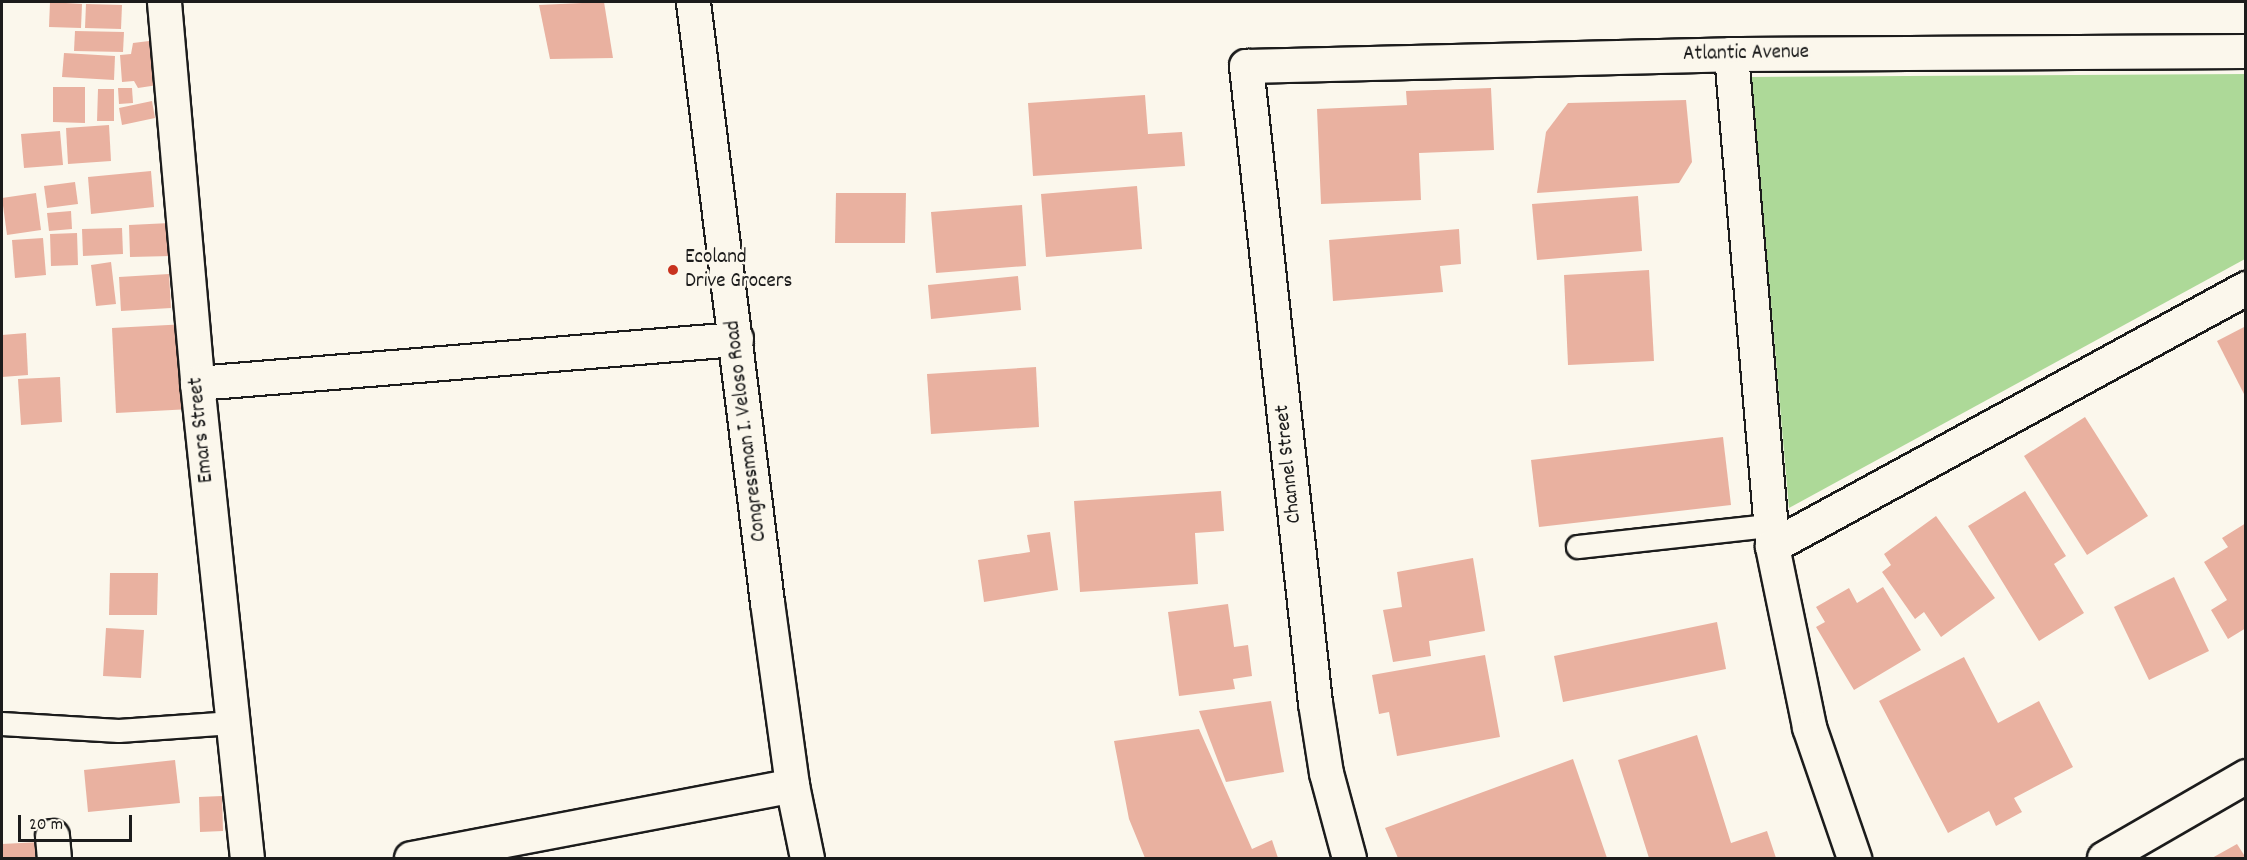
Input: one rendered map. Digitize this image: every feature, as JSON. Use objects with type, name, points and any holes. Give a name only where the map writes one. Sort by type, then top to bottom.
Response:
[{"type":"street","name":"Emars Street","points":[[164,2],[197,382],[247,858]]},
{"type":"street","name":"Congressman I. Veloso Road","points":[[693,2],[792,785],[807,858]]},
{"type":"street","name":"Atlantic Avenue","points":[[1246,66],[1731,54],[2246,51]]},
{"type":"street","points":[[1731,54],[1771,536],[1809,727],[1854,858]]},
{"type":"street","name":"Channel Street","points":[[1246,66],[1315,702],[1326,773],[1349,858]]},
{"type":"street","points":[[1771,536],[2246,288]]},
{"type":"street","points":[[197,382],[736,339]]},
{"type":"street","points":[[2104,858],[2246,776]]},
{"type":"street","points":[[411,858],[792,785]]},
{"type":"lane","points":[[1578,547],[1771,536]]},
{"type":"lane","points":[[2,724],[119,731],[233,723]]},
{"type":"green space","points":[[2245,74],[2245,259],[1789,508],[1751,77]]},
{"type":"building","points":[[50,2],[82,4],[81,28],[49,27]]},
{"type":"building","points":[[604,2],[613,58],[550,59],[539,5]]},
{"type":"building","points":[[86,4],[122,5],[121,29],[85,28]]},
{"type":"building","points":[[75,31],[124,32],[123,52],[74,51]]},
{"type":"building","points":[[165,39],[171,83],[138,88],[134,81],[122,82],[120,55],[131,54],[133,43]]},
{"type":"building","points":[[64,53],[115,56],[114,80],[62,77]]},
{"type":"building","points":[[53,87],[85,87],[85,123],[53,122]]},
{"type":"building","points":[[118,88],[132,88],[133,103],[119,104]]},
{"type":"building","points":[[1491,88],[1494,150],[1419,153],[1421,200],[1321,204],[1317,109],[1407,105],[1406,91]]},
{"type":"building","points":[[98,89],[114,89],[114,121],[97,121]]},
{"type":"building","points":[[1145,95],[1148,134],[1182,132],[1185,166],[1033,176],[1028,103]]},
{"type":"building","points":[[1686,100],[1692,162],[1679,183],[1537,193],[1546,132],[1568,103]]},
{"type":"building","points":[[152,101],[155,118],[122,125],[119,108]]},
{"type":"building","points":[[109,125],[111,161],[68,164],[66,128]]},
{"type":"building","points":[[60,131],[63,165],[24,168],[21,134]]},
{"type":"building","points":[[151,171],[154,207],[91,214],[88,177]]},
{"type":"building","points":[[75,182],[78,204],[47,208],[44,186]]},
{"type":"building","points":[[1137,186],[1142,249],[1046,257],[1041,194]]},
{"type":"building","points":[[36,193],[41,230],[7,235],[2,198]]},
{"type":"building","points":[[836,193],[906,193],[905,243],[835,243]]},
{"type":"building","points":[[1638,196],[1642,251],[1537,260],[1532,204]]},
{"type":"building","points":[[1022,205],[1026,266],[936,273],[931,212]]},
{"type":"building","points":[[71,211],[72,229],[49,231],[47,213]]},
{"type":"building","points":[[170,223],[171,256],[130,257],[129,225]]},
{"type":"building","points":[[122,228],[123,254],[83,256],[82,229]]},
{"type":"building","points":[[1459,229],[1461,264],[1440,266],[1443,292],[1333,301],[1329,240]]},
{"type":"building","points":[[77,233],[78,265],[51,266],[50,234]]},
{"type":"building","points":[[43,238],[46,275],[15,278],[12,240]]},
{"type":"building","points":[[111,262],[116,304],[96,306],[91,265]]},
{"type":"building","points":[[1649,270],[1654,361],[1568,365],[1564,275]]},
{"type":"building","points":[[169,274],[171,308],[121,311],[119,277]]},
{"type":"building","points":[[1018,276],[1021,310],[931,319],[928,285]]},
{"type":"building","points":[[187,324],[191,409],[116,413],[112,328]]},
{"type":"building","points":[[2246,326],[2246,393],[2244,394],[2217,341]]},
{"type":"building","points":[[26,333],[28,375],[2,377],[2,335]]},
{"type":"building","points":[[1036,367],[1039,427],[931,434],[927,374]]},
{"type":"building","points":[[60,377],[62,422],[21,425],[18,379]]},
{"type":"building","points":[[2085,417],[2148,516],[2087,555],[2024,456]]},
{"type":"building","points":[[1723,437],[1731,505],[1539,527],[1531,460]]},
{"type":"building","points":[[1221,491],[1224,531],[1195,533],[1198,584],[1080,592],[1074,501]]},
{"type":"building","points":[[2025,491],[2066,556],[2054,564],[2084,613],[2039,641],[1968,526]]},
{"type":"building","points":[[1936,516],[1995,598],[1941,637],[1924,612],[1915,619],[1882,572],[1891,565],[1884,554]]},
{"type":"building","points":[[2246,523],[2246,628],[2228,639],[2211,610],[2227,600],[2204,562],[2228,547],[2222,538]]},
{"type":"building","points":[[1050,532],[1058,590],[984,602],[978,560],[1030,552],[1027,535]]},
{"type":"building","points":[[1473,558],[1485,631],[1429,641],[1431,656],[1393,662],[1383,610],[1402,607],[1397,572]]},
{"type":"building","points":[[110,573],[158,573],[157,615],[109,615]]},
{"type":"building","points":[[2174,577],[2209,651],[2149,680],[2114,607]]},
{"type":"building","points":[[1883,587],[1921,650],[1854,690],[1816,627],[1825,622],[1816,607],[1849,588],[1857,603]]},
{"type":"building","points":[[1228,604],[1234,647],[1248,645],[1252,676],[1233,679],[1235,689],[1179,696],[1168,612]]},
{"type":"building","points":[[1717,622],[1726,669],[1563,702],[1554,656]]},
{"type":"building","points":[[106,628],[144,630],[141,678],[103,676]]},
{"type":"building","points":[[1485,655],[1500,737],[1397,756],[1389,712],[1379,714],[1372,675]]},
{"type":"building","points":[[1964,657],[1998,723],[2039,701],[2073,767],[2014,798],[2022,812],[1996,826],[1989,811],[1948,833],[1879,701]]},
{"type":"building","points":[[1271,701],[1284,772],[1226,782],[1199,711]]},
{"type":"building","points":[[1199,729],[1252,849],[1272,840],[1278,858],[1145,858],[1129,819],[1114,741]]},
{"type":"building","points":[[1697,735],[1731,843],[1767,831],[1776,858],[1649,858],[1618,760]]},
{"type":"building","points":[[1573,759],[1607,858],[1398,858],[1385,828]]},
{"type":"building","points":[[175,760],[180,803],[88,812],[84,770]]},
{"type":"building","points":[[222,796],[223,831],[200,832],[199,797]]},
{"type":"building","points":[[40,842],[41,858],[2,858],[2,844]]},
{"type":"building","points":[[2237,844],[2246,858],[2212,858]]},
{"type":"place","name":"Ecoland Drive Grocers","points":[[673,270]]}]
